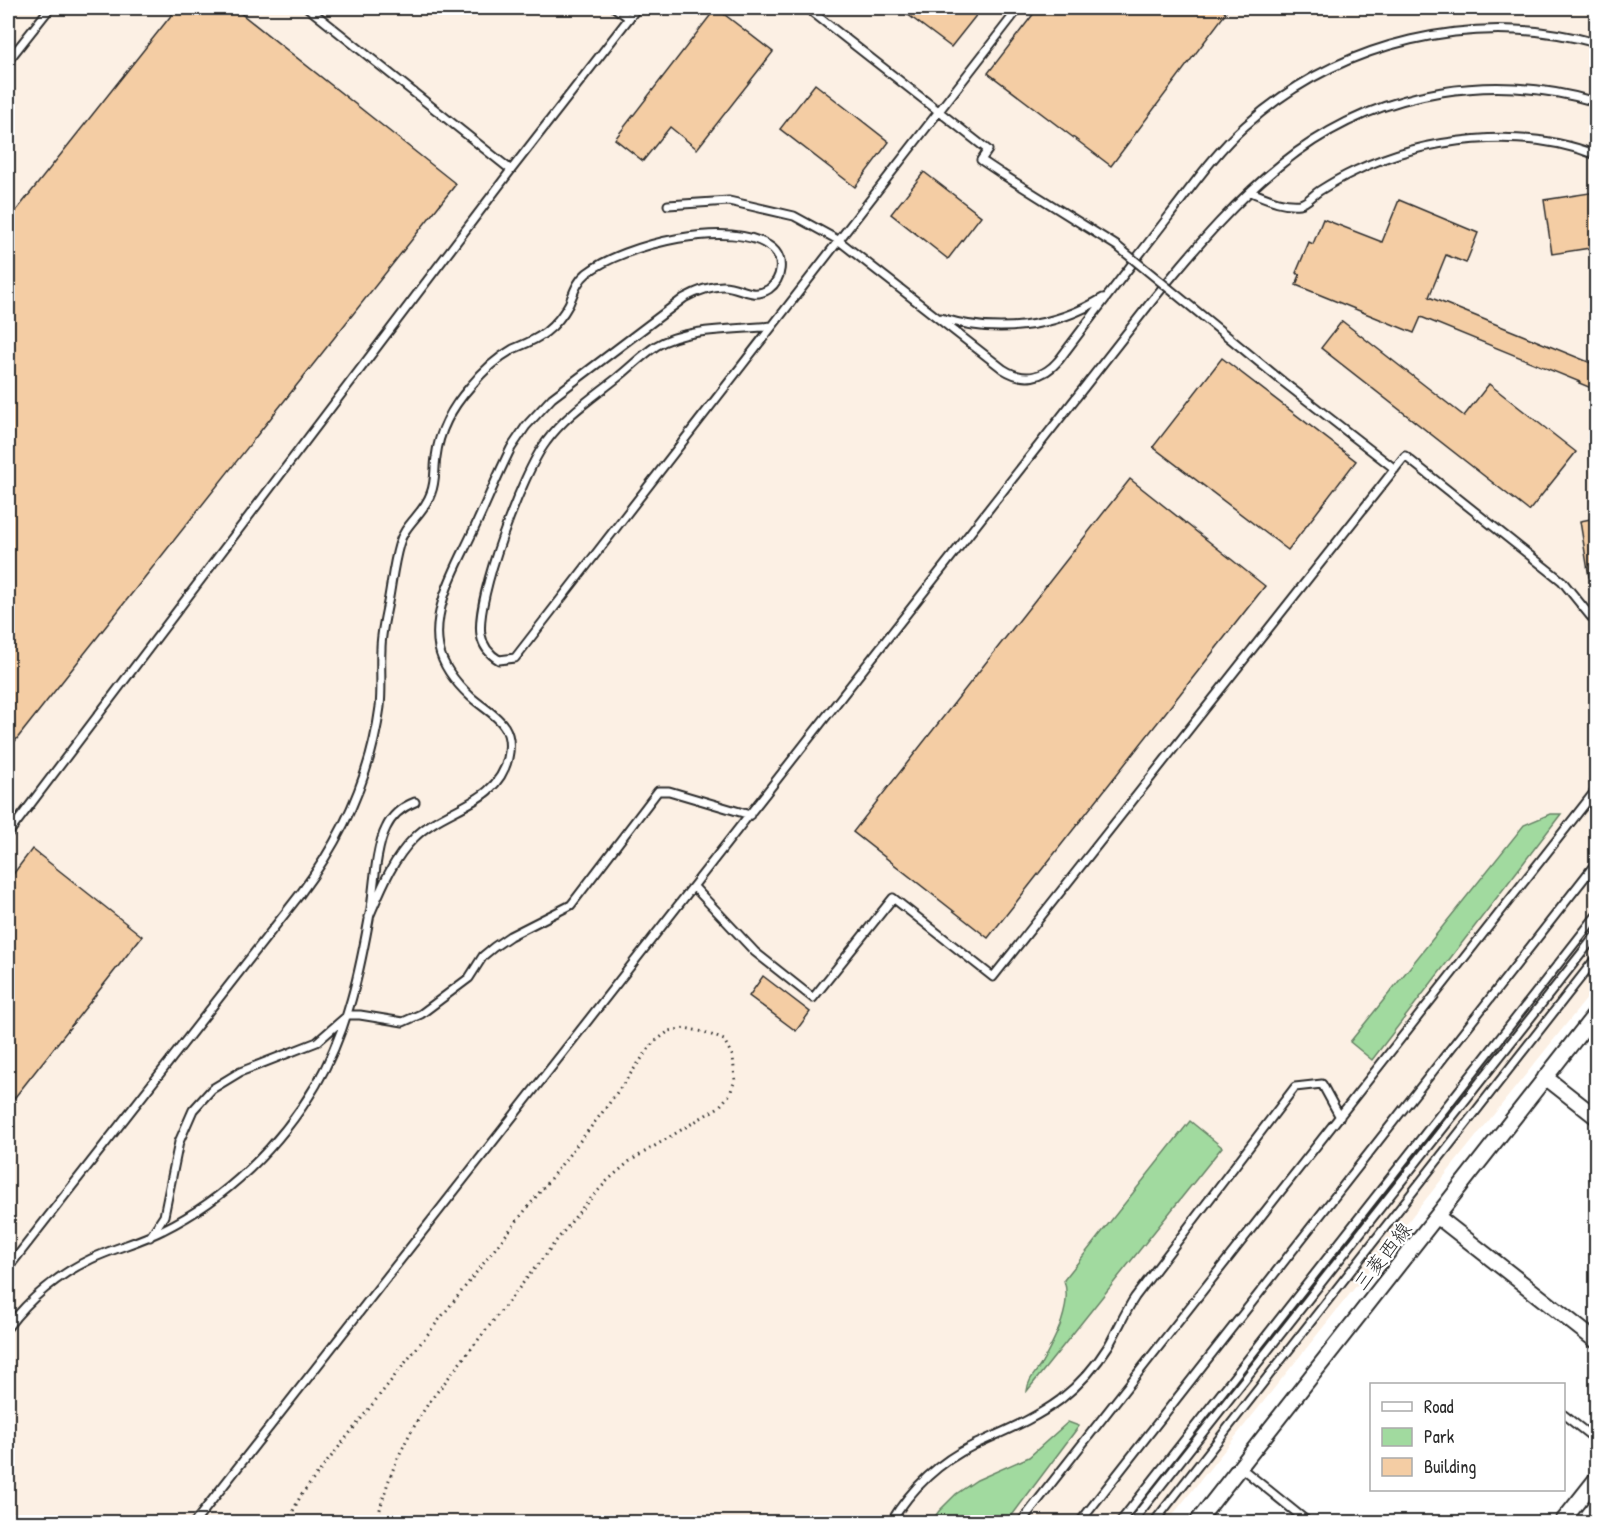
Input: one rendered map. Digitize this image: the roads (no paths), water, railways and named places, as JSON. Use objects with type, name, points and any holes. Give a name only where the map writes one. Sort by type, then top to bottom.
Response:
[{"type":"street","name":"三菱西線","points":[[1197,1522],[1596,1013]]},
{"type":"street","points":[[1545,1077],[1596,1117]]},
{"type":"street","points":[[1438,1217],[1596,1341]]},
{"type":"street","points":[[1562,1522],[1596,1479]]},
{"type":"lane","points":[[8,61],[50,8]]},
{"type":"lane","points":[[308,8],[511,170]]},
{"type":"lane","points":[[615,8],[629,18]]},
{"type":"lane","points":[[8,834],[511,170],[637,8]]},
{"type":"lane","points":[[807,8],[988,150],[981,160],[1117,246],[1282,381],[1395,469]]},
{"type":"lane","points":[[772,326],[676,336],[656,347],[562,422],[545,442],[526,476],[487,585],[480,622],[484,645],[490,654],[498,660],[515,658],[1019,8]]},
{"type":"lane","points":[[668,204],[729,201],[794,216],[838,240],[1003,369],[1015,376],[1029,377],[1043,374],[1054,366],[1216,154],[1277,100],[1329,68],[1386,46],[1425,36],[1466,30],[1527,30],[1596,43]]},
{"type":"lane","points":[[195,1522],[1151,302],[1199,245],[1251,192],[1280,165],[1321,136],[1365,114],[1403,100],[1461,89],[1501,87],[1541,90],[1596,102]]},
{"type":"lane","points":[[1251,192],[1285,203],[1302,204],[1336,180],[1376,162],[1418,148],[1462,141],[1506,139],[1528,141],[1571,147],[1596,155]]},
{"type":"lane","points":[[8,1268],[301,893],[324,860],[344,825],[360,787],[376,729],[381,689],[381,640],[398,547],[404,530],[418,516],[429,499],[434,486],[435,460],[441,438],[451,414],[465,392],[498,360],[549,330],[565,311],[582,278],[599,265],[653,243],[694,236],[733,236],[770,247],[777,255],[781,265],[779,276],[771,287],[753,294],[729,287],[715,287],[684,298],[552,398],[534,416],[511,448],[445,593],[438,636],[446,666],[473,699],[488,708],[501,721],[509,739],[504,771],[494,786],[481,798],[433,822],[414,837],[396,859],[369,917]]},
{"type":"lane","points":[[936,316],[970,325],[1006,328],[1041,324],[1075,313],[1106,296]]},
{"type":"lane","points":[[694,887],[755,952],[813,998],[893,898],[993,977],[1405,456],[1562,581],[1596,622]]},
{"type":"lane","points":[[1021,1522],[1596,790]]},
{"type":"lane","points":[[150,1237],[164,1216],[179,1142],[193,1110],[212,1089],[240,1072],[316,1042],[348,1015],[404,1022],[421,1014],[469,978],[483,956],[494,947],[510,936],[571,905],[658,791],[669,791],[750,815]]},
{"type":"lane","points":[[8,1327],[33,1299],[60,1277],[91,1259],[150,1237],[187,1217],[221,1193],[251,1168],[294,1119],[318,1081],[348,1015],[358,978],[385,830],[400,810],[416,802]]},
{"type":"lane","points":[[1080,1522],[1596,863]]},
{"type":"lane","points":[[1120,1522],[1596,916]]},
{"type":"lane","points":[[1132,1522],[1596,935]]},
{"type":"lane","points":[[1154,1522],[1596,958]]},
{"type":"lane","points":[[891,1522],[913,1492],[941,1466],[973,1446],[1029,1420],[1059,1400],[1086,1376],[1107,1347],[1136,1297],[1295,1087],[1322,1084],[1340,1117]]},
{"type":"lane","points":[[1565,1417],[1596,1440]]},
{"type":"lane","points":[[1240,1467],[1308,1522]]}]
